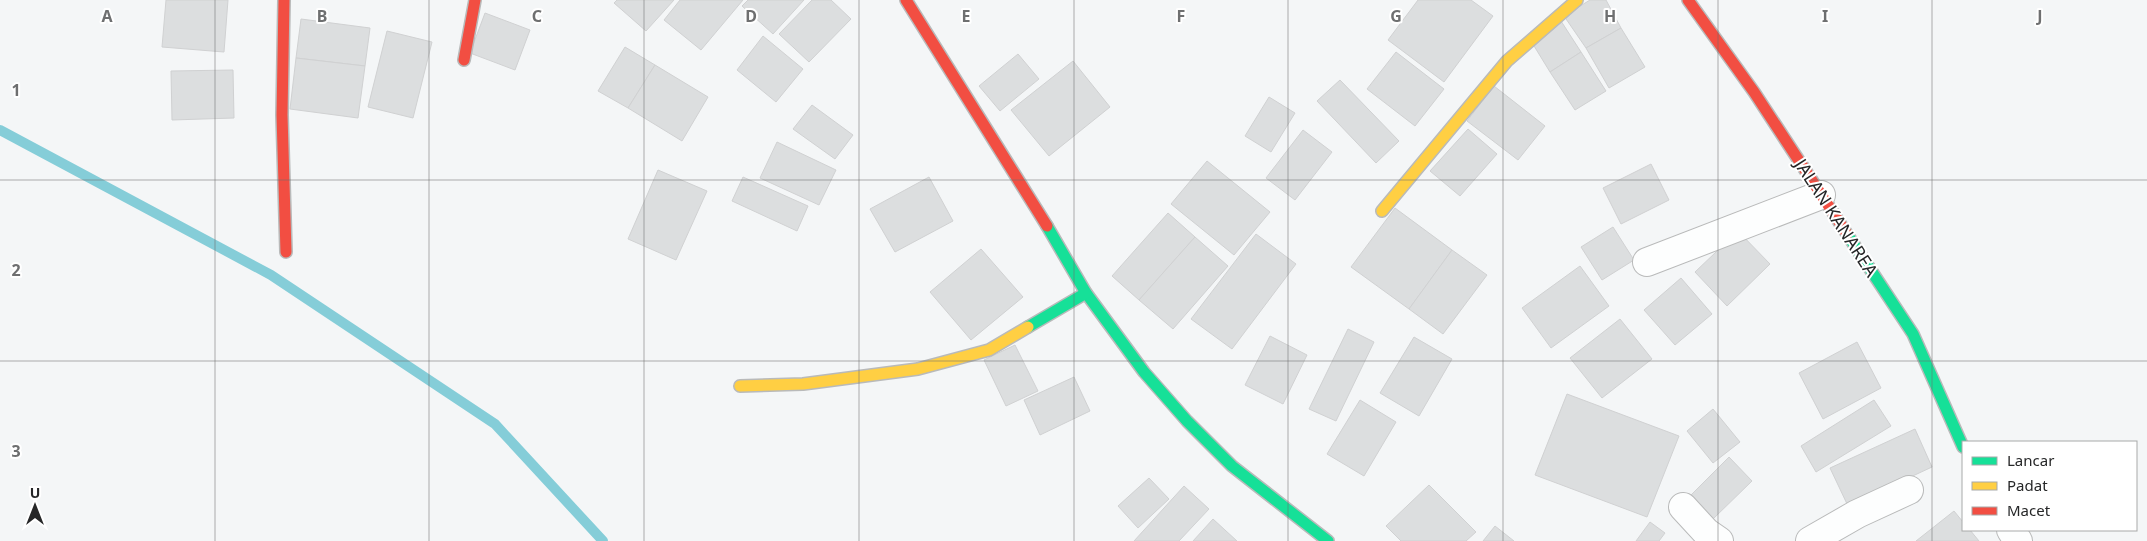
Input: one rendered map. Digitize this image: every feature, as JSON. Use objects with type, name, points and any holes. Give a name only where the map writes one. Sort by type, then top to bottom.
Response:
[{"type":"street","points":[[284,0],[282,115],[286,252]]},
{"type":"street","points":[[464,60],[475,0]]},
{"type":"street","points":[[906,0],[1046,224],[1086,293],[1144,372],[1232,466],[1328,541]]},
{"type":"street","points":[[1382,211],[1507,61],[1577,0]]},
{"type":"street","name":"JALAN KANAREA","points":[[1688,0],[1759,100],[1913,334],[1962,445]]},
{"type":"street","points":[[1647,262],[1820,195]]},
{"type":"street","points":[[740,386],[803,384],[918,369],[989,350],[1086,293]]},
{"type":"street","points":[[1810,541],[1857,514],[1909,490]]},
{"type":"street","points":[[1683,507],[1706,532],[1719,541]]},
{"type":"building","points":[[166,0],[228,0],[224,52],[162,47]]},
{"type":"building","points":[[617,0],[674,0],[646,31],[614,3]]},
{"type":"building","points":[[680,0],[743,0],[701,50],[664,20]]},
{"type":"building","points":[[748,0],[804,0],[773,34],[742,6]]},
{"type":"building","points":[[812,0],[831,0],[851,19],[809,62],[779,34]]},
{"type":"building","points":[[1418,0],[1471,0],[1493,16],[1444,82],[1388,40]]},
{"type":"building","points":[[1590,0],[1606,0],[1621,28],[1586,48],[1564,16]]},
{"type":"building","points":[[485,13],[530,30],[515,70],[470,53]]},
{"type":"building","points":[[301,19],[370,28],[365,66],[296,58]]},
{"type":"building","points":[[1561,21],[1581,52],[1550,72],[1531,41]]},
{"type":"building","points":[[1621,28],[1645,67],[1609,88],[1586,48]]},
{"type":"building","points":[[387,31],[432,42],[413,118],[368,107]]},
{"type":"building","points":[[763,36],[803,69],[776,102],[737,70]]},
{"type":"building","points":[[625,47],[655,65],[628,108],[598,91]]},
{"type":"building","points":[[1396,52],[1444,89],[1415,126],[1367,89]]},
{"type":"building","points":[[1581,52],[1606,91],[1575,110],[1550,72]]},
{"type":"building","points":[[1018,54],[1039,79],[1000,111],[979,86]]},
{"type":"building","points":[[296,58],[365,66],[358,118],[290,109]]},
{"type":"building","points":[[1073,61],[1110,107],[1049,156],[1011,110]]},
{"type":"building","points":[[655,65],[708,97],[682,141],[628,108]]},
{"type":"building","points":[[233,70],[234,118],[172,120],[171,71]]},
{"type":"building","points":[[1340,80],[1399,141],[1376,163],[1317,101]]},
{"type":"building","points":[[1494,86],[1545,126],[1518,160],[1467,121]]},
{"type":"building","points":[[1269,97],[1295,113],[1271,152],[1245,136]]},
{"type":"building","points":[[812,105],[853,135],[835,159],[793,129]]},
{"type":"building","points":[[1468,129],[1497,154],[1460,196],[1430,171]]},
{"type":"building","points":[[1303,130],[1332,152],[1295,200],[1266,178]]},
{"type":"building","points":[[777,142],[836,170],[819,205],[760,178]]},
{"type":"building","points":[[1207,161],[1270,212],[1234,255],[1171,204]]},
{"type":"building","points":[[1651,164],[1669,200],[1621,224],[1603,188]]},
{"type":"building","points":[[658,170],[707,191],[676,260],[628,239]]},
{"type":"building","points":[[743,177],[808,206],[797,231],[732,201]]},
{"type":"building","points":[[929,177],[953,221],[895,252],[870,209]]},
{"type":"building","points":[[1395,208],[1452,250],[1409,309],[1351,267]]},
{"type":"building","points":[[1168,213],[1195,237],[1139,300],[1112,276]]},
{"type":"building","points":[[1613,227],[1634,260],[1602,280],[1581,247]]},
{"type":"building","points":[[1738,231],[1770,264],[1727,306],[1695,272]]},
{"type":"building","points":[[1256,234],[1296,264],[1232,349],[1191,319]]},
{"type":"building","points":[[1195,237],[1228,266],[1173,329],[1139,300]]},
{"type":"building","points":[[981,249],[1023,297],[971,340],[930,292]]},
{"type":"building","points":[[1452,250],[1487,275],[1443,334],[1409,309]]},
{"type":"building","points":[[1580,266],[1609,306],[1551,348],[1522,308]]},
{"type":"building","points":[[1681,278],[1712,314],[1675,345],[1644,310]]},
{"type":"building","points":[[1620,319],[1652,359],[1602,398],[1570,358]]},
{"type":"building","points":[[1348,329],[1374,342],[1336,421],[1309,409]]},
{"type":"building","points":[[1270,336],[1307,355],[1283,404],[1245,385]]},
{"type":"building","points":[[1414,337],[1452,359],[1419,416],[1380,393]]},
{"type":"building","points":[[1857,342],[1881,388],[1823,419],[1799,373]]},
{"type":"building","points":[[1015,345],[1038,391],[1006,406],[984,360]]},
{"type":"building","points":[[1074,377],[1090,411],[1040,435],[1024,400]]},
{"type":"building","points":[[1567,394],[1679,436],[1647,517],[1535,475]]},
{"type":"building","points":[[1360,400],[1396,422],[1364,476],[1327,454]]},
{"type":"building","points":[[1874,400],[1891,426],[1816,472],[1801,446]]},
{"type":"building","points":[[1713,409],[1740,442],[1713,463],[1687,431]]},
{"type":"building","points":[[1915,429],[1932,467],[1848,506],[1830,468]]},
{"type":"building","points":[[1729,457],[1752,481],[1713,519],[1690,496]]},
{"type":"building","points":[[1149,478],[1169,499],[1138,528],[1118,506]]},
{"type":"building","points":[[1429,485],[1476,532],[1466,541],[1401,541],[1386,526]]},
{"type":"building","points":[[1184,486],[1209,509],[1179,541],[1134,541]]},
{"type":"building","points":[[1954,511],[1962,521],[1962,531],[1971,531],[1979,541],[1916,541]]},
{"type":"building","points":[[1213,519],[1237,541],[1193,541]]},
{"type":"building","points":[[1650,522],[1665,533],[1659,541],[1636,541]]},
{"type":"building","points":[[1495,526],[1514,541],[1483,541]]},
{"type":"waterway","points":[[0,130],[271,275],[495,424],[603,541]]},
{"type":"traffic: fast","points":[[1047,226],[1086,293],[1144,372],[1187,421],[1232,466],[1328,541]]},
{"type":"traffic: fast","points":[[1847,234],[1913,334],[1962,445]]},
{"type":"traffic: fast","points":[[1028,327],[1086,293]]},
{"type":"traffic: slow","points":[[1382,211],[1507,61],[1577,0]]},
{"type":"traffic: slow","points":[[740,386],[803,384],[918,369],[989,350],[1028,327]]},
{"type":"traffic: jam","points":[[284,0],[282,115],[286,252]]},
{"type":"traffic: jam","points":[[464,60],[475,0]]},
{"type":"traffic: jam","points":[[906,0],[1047,226]]},
{"type":"traffic: jam","points":[[1688,0],[1754,92],[1847,234]]}]
